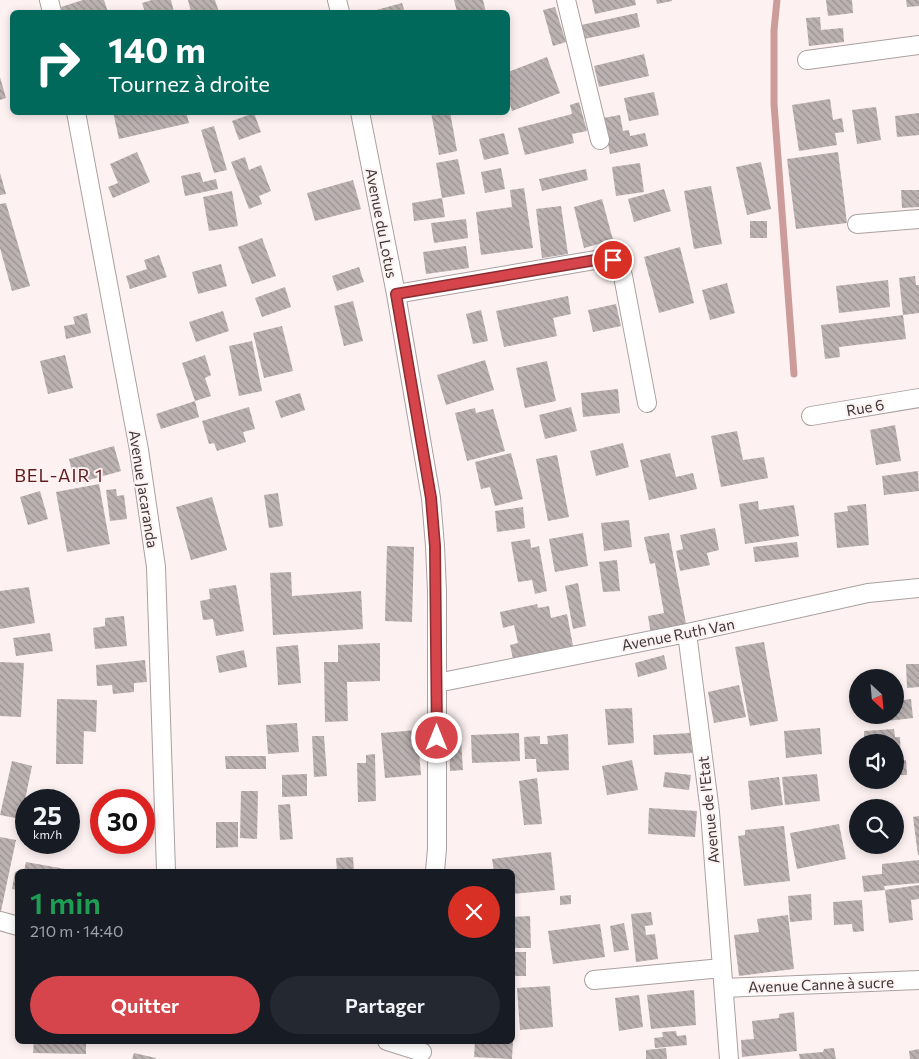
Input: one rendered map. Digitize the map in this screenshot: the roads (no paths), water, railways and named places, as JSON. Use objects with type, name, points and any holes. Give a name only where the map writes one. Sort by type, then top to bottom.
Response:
[{"type":"street","points":[[566,0],[600,140]]},
{"type":"street","points":[[807,60],[919,45]]},
{"type":"street","name":"Avenue Jacaranda","points":[[77,115],[139,450],[156,567],[166,869]]},
{"type":"street","name":"Avenue du Lotus","points":[[361,115],[396,294],[431,498],[436,555],[438,683],[435,869]]},
{"type":"street","points":[[857,224],[919,219]]},
{"type":"street","points":[[396,294],[607,258],[613,260],[618,264],[623,276],[647,403]]},
{"type":"street","name":"Rue 6","points":[[811,416],[919,398]]},
{"type":"street","name":"Avenue Ruth Van","points":[[438,683],[562,656],[687,633],[868,593],[919,588]]},
{"type":"street","name":"Avenue de l'Etat","points":[[687,633],[710,812],[729,1059]]},
{"type":"street","points":[[0,921],[15,925]]},
{"type":"street","points":[[594,980],[722,968]]},
{"type":"street","name":"Avenue Canne à sucre","points":[[724,988],[919,980]]},
{"type":"street","points":[[397,1044],[422,1051]]},
{"type":"waterway","points":[[777,0],[774,30],[774,104],[794,374]]},
{"type":"district","name":"BEL-AIR 1","points":[[59,475]]}]
